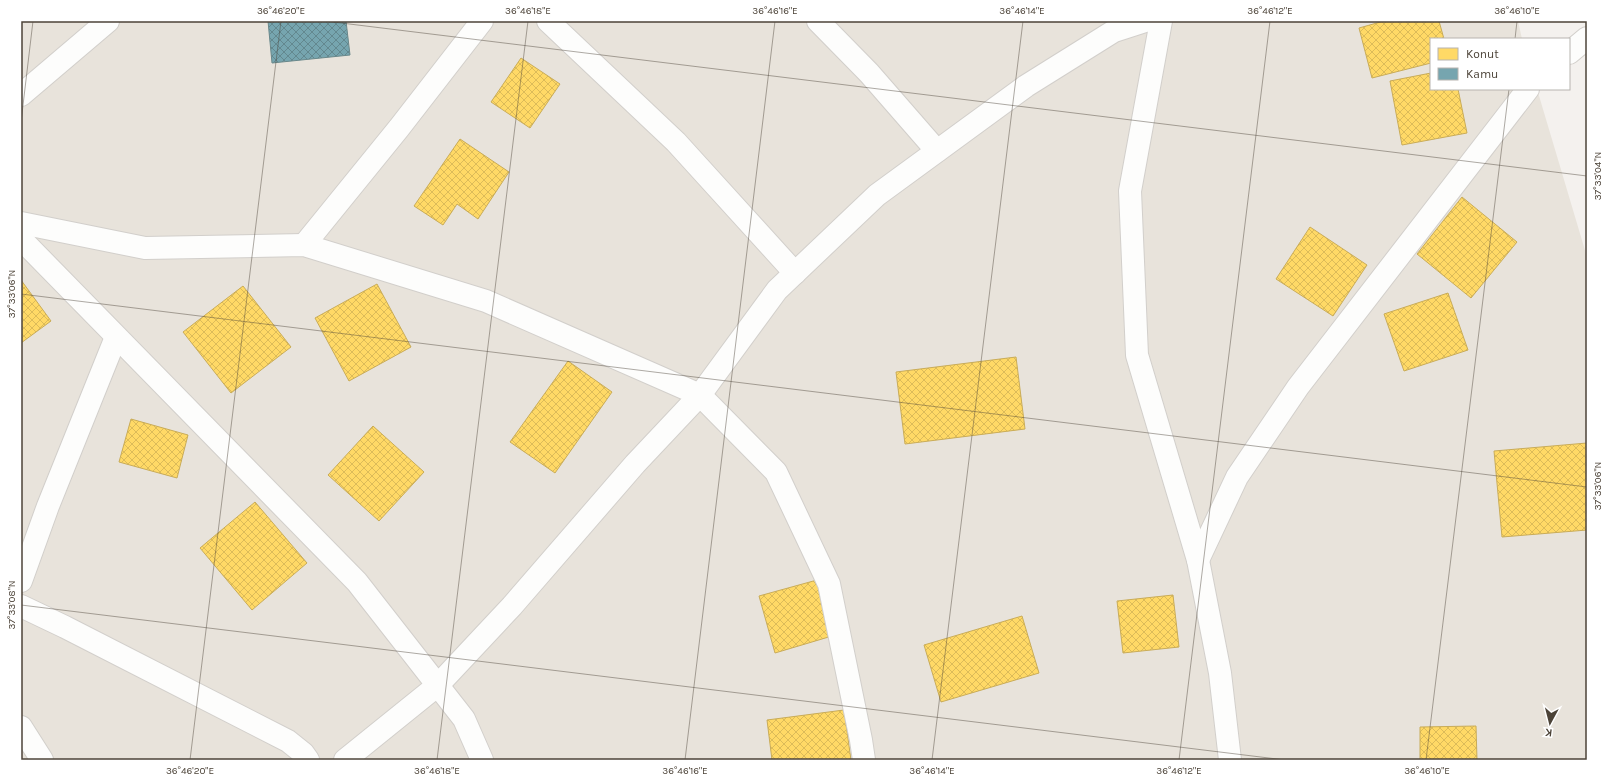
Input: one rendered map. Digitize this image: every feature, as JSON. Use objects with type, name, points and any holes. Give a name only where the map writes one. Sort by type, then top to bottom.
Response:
[{"type":"street","points":[[21,95],[108,21]]},
{"type":"street","points":[[304,245],[482,21]]},
{"type":"street","points":[[548,21],[676,142],[795,273]]},
{"type":"street","points":[[818,21],[869,73],[937,151]]},
{"type":"street","points":[[346,760],[438,685],[512,606],[635,464],[700,395],[776,290],[877,195],[1026,86],[1101,28],[1114,31],[1145,21]]},
{"type":"street","points":[[1160,21],[1130,191],[1137,355],[1198,560],[1220,673],[1230,760]]},
{"type":"street","points":[[1570,52],[1587,38]]},
{"type":"street","points":[[1198,560],[1237,477],[1298,387],[1527,90]]},
{"type":"street","points":[[21,223],[145,248],[304,245],[486,301],[700,395],[776,472],[830,584],[864,760]]},
{"type":"street","points":[[21,239],[357,582],[464,719],[482,760]]},
{"type":"street","points":[[21,581],[48,506],[116,337]]},
{"type":"street","points":[[21,606],[288,741],[303,753],[308,760]]},
{"type":"street","points":[[21,727],[42,760]]},
{"type":"shaded area","points":[[21,21],[1518,21],[1522,38],[1430,38],[1430,90],[1537,90],[1587,257],[1587,760],[21,760]]},
{"type":"building: Konut","points":[[1384,21],[1439,21],[1444,38],[1430,38],[1430,63],[1372,78],[1359,28]]},
{"type":"building: Konut","points":[[521,58],[560,84],[530,128],[491,102]]},
{"type":"building: Konut","points":[[1430,73],[1430,90],[1458,90],[1467,133],[1402,145],[1390,81]]},
{"type":"building: Konut","points":[[460,139],[509,172],[478,219],[457,204],[443,225],[414,206]]},
{"type":"building: Konut","points":[[1462,197],[1517,242],[1471,298],[1417,254]]},
{"type":"building: Konut","points":[[1310,227],[1367,265],[1333,316],[1276,279]]},
{"type":"building: Konut","points":[[21,280],[51,321],[21,343]]},
{"type":"building: Konut","points":[[377,284],[411,347],[349,381],[315,318]]},
{"type":"building: Konut","points":[[243,286],[291,347],[231,393],[183,332]]},
{"type":"building: Konut","points":[[1448,293],[1468,350],[1404,371],[1384,314]]},
{"type":"building: Konut","points":[[1016,357],[1025,429],[905,444],[896,372]]},
{"type":"building: Konut","points":[[568,361],[612,392],[555,473],[510,442]]},
{"type":"building: Konut","points":[[131,419],[188,435],[177,478],[119,462]]},
{"type":"building: Konut","points":[[373,426],[424,472],[379,521],[328,475]]},
{"type":"building: Konut","points":[[1587,443],[1587,530],[1502,537],[1494,451]]},
{"type":"building: Konut","points":[[255,502],[307,563],[252,610],[200,548]]},
{"type":"building: Konut","points":[[817,580],[832,636],[775,653],[759,596]]},
{"type":"building: Konut","points":[[1173,595],[1179,647],[1123,653],[1117,601]]},
{"type":"building: Konut","points":[[1022,616],[1039,673],[941,702],[924,645]]},
{"type":"building: Konut","points":[[844,710],[851,760],[772,760],[767,720]]},
{"type":"building: Konut","points":[[1476,726],[1477,760],[1420,760],[1420,727]]},
{"type":"building: Kamu","points":[[268,21],[346,21],[350,55],[272,63]]}]
